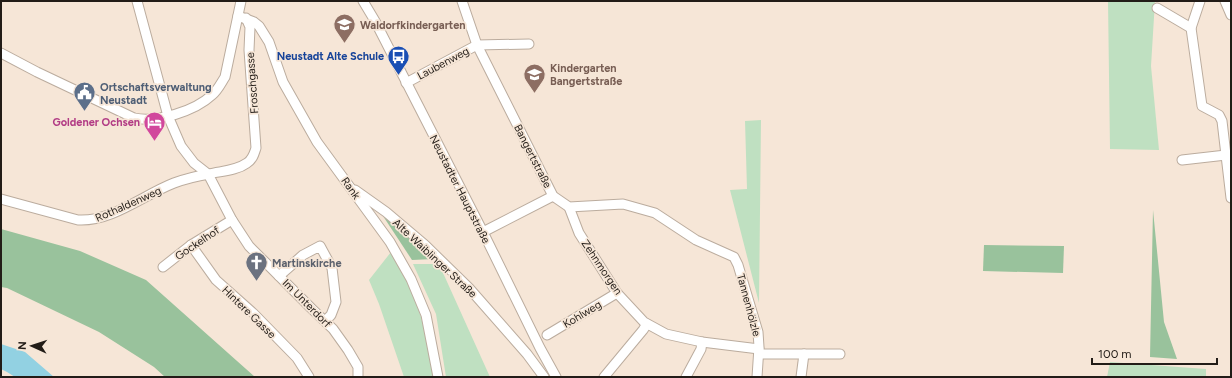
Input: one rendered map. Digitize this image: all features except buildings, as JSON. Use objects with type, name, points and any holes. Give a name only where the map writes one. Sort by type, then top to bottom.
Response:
[{"type":"street","points":[[137,1],[168,116],[181,146],[194,162],[208,174]]},
{"type":"street","points":[[1,53],[37,72],[134,118],[146,120],[168,116],[198,106],[214,94],[219,87],[225,77],[242,17],[242,1]]},
{"type":"street","name":"Neustadter Hauptstraße","points":[[364,1],[483,232],[536,341],[556,377]]},
{"type":"street","name":"Bangertstraße","points":[[462,1],[477,46],[554,196],[569,207]]},
{"type":"street","points":[[1200,1],[1191,28],[1202,106],[1219,114],[1222,121],[1231,198]]},
{"type":"street","points":[[1225,1],[1231,15]]},
{"type":"street","points":[[1156,8],[1191,28]]},
{"type":"street","name":"Froschgasse","points":[[242,17],[250,27],[249,50],[254,102],[256,148]]},
{"type":"street","name":"Rank","points":[[242,17],[259,26],[269,42],[283,82],[317,142],[390,242],[413,282],[426,315],[438,377]]},
{"type":"street","name":"Laubenweg","points":[[406,83],[477,46],[529,44]]},
{"type":"street","name":"Rothaldenweg","points":[[1,199],[78,220],[99,219],[173,184],[208,174],[224,172],[241,166],[253,157],[256,148]]},
{"type":"street","points":[[1182,160],[1226,155]]},
{"type":"street","name":"Im Unterdorf","points":[[208,174],[232,220],[249,246],[333,329],[348,350],[358,368],[358,377]]},
{"type":"street","name":"Alte Waiblinger Straße","points":[[348,184],[386,212],[425,245],[469,288],[527,354],[544,377]]},
{"type":"street","points":[[483,232],[554,196]]},
{"type":"street","name":"Tannenhölzle","points":[[569,207],[623,204],[655,213],[696,240],[734,257],[738,265],[758,332],[759,352],[757,377]]},
{"type":"street","name":"Zehnmorgen","points":[[569,207],[579,233],[617,292],[644,322],[666,334],[759,352]]},
{"type":"street","name":"Gockelhof","points":[[162,267],[191,245],[232,220]]},
{"type":"street","name":"Hintere Gasse","points":[[191,245],[216,280],[253,313],[297,358],[309,377]]},
{"type":"street","points":[[280,276],[303,255],[320,246],[332,268],[336,302],[331,315],[325,321]]},
{"type":"street","name":"Kohlweg","points":[[546,335],[617,292]]},
{"type":"street","points":[[604,377],[647,324]]},
{"type":"street","points":[[686,377],[701,350],[702,342]]},
{"type":"street","points":[[759,352],[840,354]]},
{"type":"street","points":[[801,377],[804,354]]},
{"type":"green space","points":[[1108,1],[1155,1],[1151,66],[1159,150],[1110,149]]},
{"type":"green space","points":[[761,120],[759,303],[730,190],[747,189],[745,121]]},
{"type":"green space","points":[[1153,210],[1164,322],[1177,359],[1150,357]]},
{"type":"green space","points":[[383,216],[434,259],[412,260]]},
{"type":"green space","points":[[1,229],[80,251],[146,280],[255,377],[165,377],[154,367],[99,332],[7,288],[1,287]]},
{"type":"green space","points":[[984,245],[1064,246],[1063,273],[983,271]]},
{"type":"green space","points":[[391,252],[409,283],[421,317],[435,377],[404,377],[379,304],[369,280]]},
{"type":"green space","points":[[413,264],[439,264],[490,377],[446,377],[436,314]]},
{"type":"green space","points":[[1110,362],[1206,369],[1206,377],[1107,377]]},
{"type":"water","points":[[1,344],[25,352],[54,377],[15,377],[1,369]]},
{"type":"place","name":"Waldorfkindergarten","points":[[345,44]]},
{"type":"place","name":"Neustadt Alte Schule","points":[[399,76]]},
{"type":"place","name":"Kindergarten Bangertstraße","points":[[535,94]]},
{"type":"place","name":"Ortschaftsverwaltung Neustadt","points":[[85,112]]},
{"type":"place","name":"Goldener Ochsen","points":[[155,142]]},
{"type":"place","name":"Martinskirche","points":[[257,282]]}]
